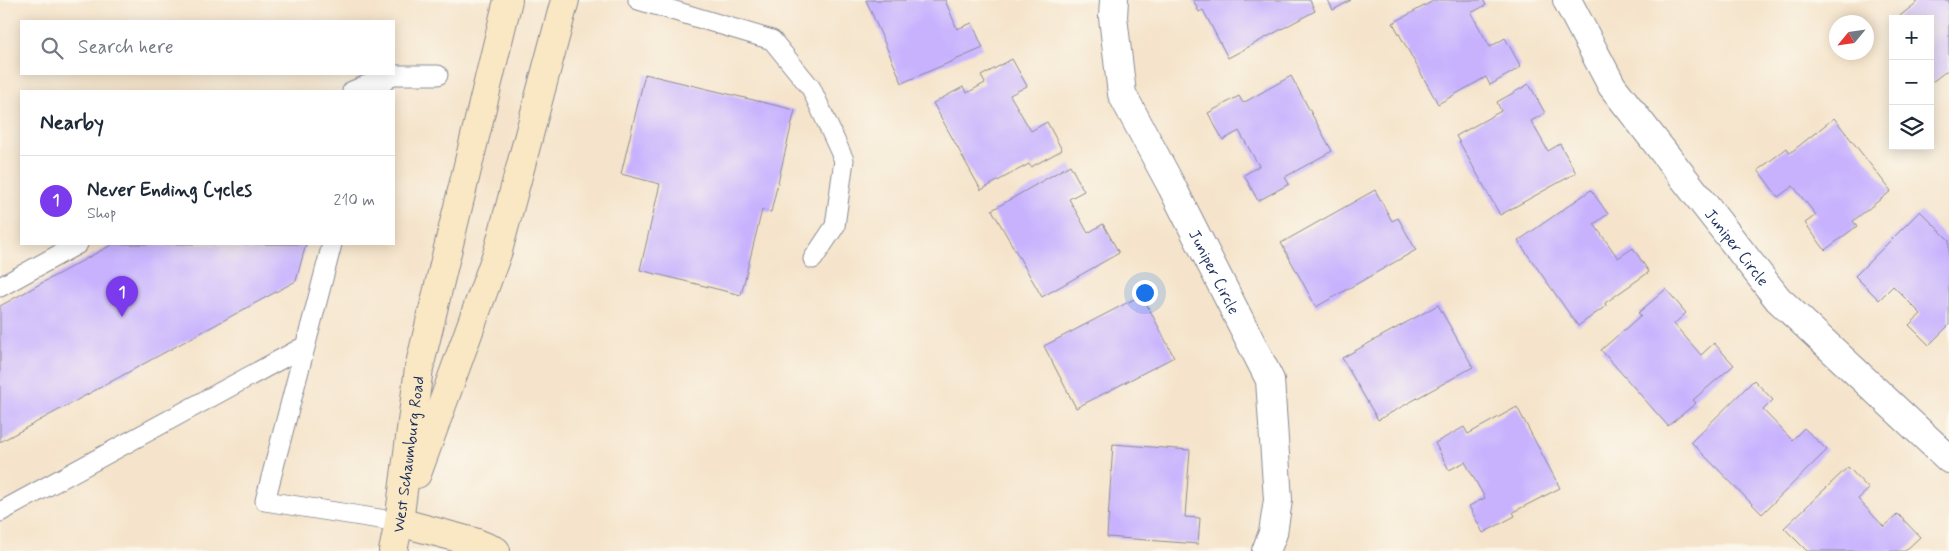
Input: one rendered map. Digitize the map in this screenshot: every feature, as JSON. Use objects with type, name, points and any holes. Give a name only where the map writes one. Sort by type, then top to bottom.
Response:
[{"type":"main road","name":"West Schaumburg Road","points":[[399,522],[420,368],[508,0]]},
{"type":"main road","name":"West Schaumburg Road","points":[[399,522],[498,251],[565,0]]},
{"type":"main road","points":[[393,551],[399,522],[474,542],[496,551]]},
{"type":"street","name":"Juniper Circle","points":[[1114,0],[1113,17],[1122,94],[1172,187],[1270,380],[1278,500],[1273,533],[1266,551]]},
{"type":"street","name":"Juniper Circle","points":[[1567,0],[1612,86],[1778,299],[1949,459]]},
{"type":"lane","points":[[638,0],[772,40],[811,88],[844,160],[834,226],[813,259]]},
{"type":"lane","points":[[374,90],[392,75]]},
{"type":"lane","points":[[354,90],[392,75],[438,75]]},
{"type":"lane","points":[[0,287],[76,245]]},
{"type":"lane","points":[[332,245],[265,501],[399,522]]},
{"type":"lane","points":[[0,512],[305,346]]},
{"type":"building","points":[[866,0],[945,0],[957,29],[972,23],[983,48],[902,83]]},
{"type":"building","points":[[1193,0],[1310,0],[1315,11],[1228,58],[1203,10],[1199,12]]},
{"type":"building","points":[[1328,0],[1351,0],[1333,10]]},
{"type":"building","points":[[1435,0],[1483,0],[1486,5],[1471,13],[1490,47],[1505,38],[1521,67],[1490,85],[1486,77],[1438,104],[1393,23]]},
{"type":"building","points":[[1920,0],[1949,0],[1949,69],[1934,80],[1934,15],[1901,15]]},
{"type":"building","points":[[1012,59],[1027,86],[1010,95],[1031,131],[1047,122],[1062,150],[1031,167],[1029,164],[981,190],[933,103],[963,87],[967,93],[985,83],[981,76]]},
{"type":"building","points":[[645,74],[795,110],[771,212],[762,210],[741,295],[640,270],[660,184],[621,174]]},
{"type":"building","points":[[1291,76],[1332,151],[1285,177],[1289,184],[1258,201],[1244,175],[1259,166],[1239,131],[1223,140],[1208,113],[1239,96],[1243,103]]},
{"type":"building","points":[[1529,84],[1545,113],[1531,121],[1548,151],[1560,144],[1576,173],[1500,215],[1456,136],[1501,111],[1497,102]]},
{"type":"building","points":[[1834,118],[1891,191],[1853,221],[1857,226],[1825,250],[1805,223],[1816,215],[1793,186],[1778,197],[1758,170],[1787,148],[1790,153]]},
{"type":"building","points":[[1070,165],[1084,191],[1069,199],[1088,233],[1103,224],[1119,253],[1042,297],[992,210]]},
{"type":"building","points":[[1375,190],[1392,221],[1398,218],[1416,250],[1316,307],[1281,243]]},
{"type":"building","points":[[1591,190],[1608,214],[1594,224],[1618,258],[1633,248],[1649,272],[1605,303],[1606,306],[1578,326],[1518,241]]},
{"type":"building","points":[[1920,211],[1949,240],[1949,325],[1929,345],[1909,325],[1921,314],[1893,286],[1879,300],[1855,276]]},
{"type":"building","points":[[111,245],[306,245],[296,281],[0,442],[0,306]]},
{"type":"building","points":[[1666,289],[1686,313],[1674,324],[1701,355],[1714,343],[1734,365],[1693,400],[1696,403],[1668,426],[1601,350],[1641,315],[1638,313]]},
{"type":"building","points":[[1142,295],[1174,357],[1076,408],[1044,346]]},
{"type":"building","points":[[1438,305],[1473,367],[1378,420],[1342,358]]},
{"type":"building","points":[[1754,380],[1773,400],[1763,410],[1792,440],[1804,428],[1827,450],[1762,514],[1691,442]]},
{"type":"building","points":[[1517,407],[1560,488],[1513,512],[1515,516],[1483,533],[1469,506],[1485,498],[1465,462],[1449,470],[1435,443],[1464,427],[1468,434]]},
{"type":"building","points":[[1113,444],[1190,450],[1185,517],[1200,518],[1198,544],[1107,537]]},
{"type":"building","points":[[1848,467],[1869,489],[1858,499],[1884,527],[1898,514],[1920,537],[1905,551],[1807,551],[1784,528]]},
{"type":"place","name":"Never Ending Cycles","points":[[122,317]]}]
